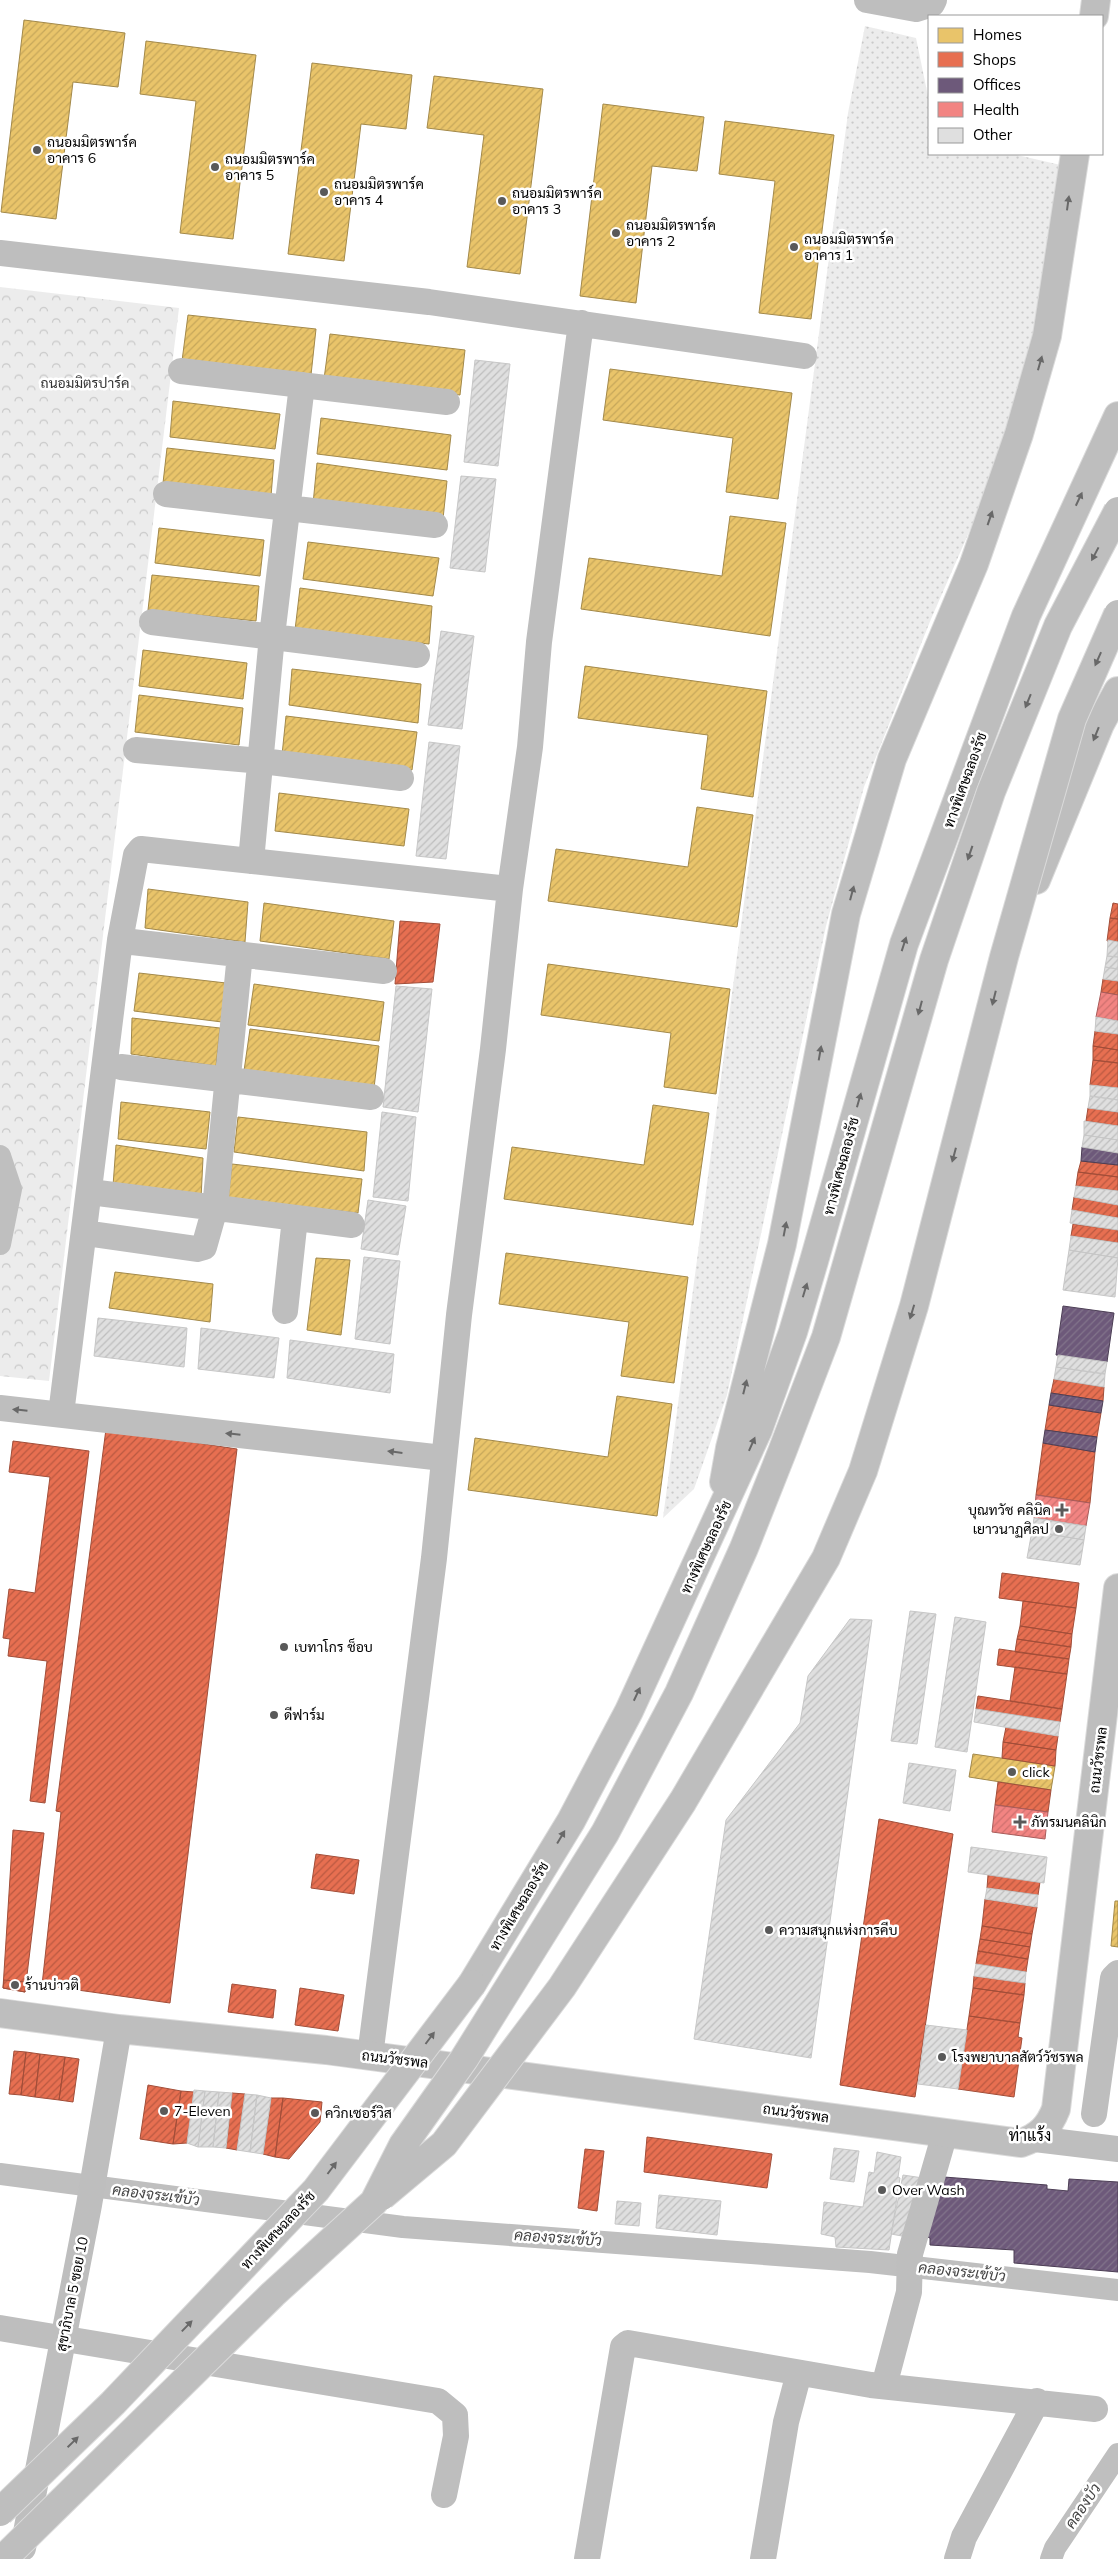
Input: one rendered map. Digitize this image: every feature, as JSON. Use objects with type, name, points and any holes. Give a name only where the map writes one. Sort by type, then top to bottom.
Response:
[{"type":"main road","points":[[1094,15],[1096,0]]},
{"type":"main road","points":[[718,1520],[730,1448],[782,1244],[846,914],[892,759],[974,564],[1019,434],[1047,336],[1075,155]]},
{"type":"main road","name":"ทางพิเศษฉลองรัช","points":[[0,2512],[113,2404],[316,2190],[472,1984],[571,1821],[629,1711],[758,1430],[793,1332],[904,944],[1026,616],[1118,416]]},
{"type":"main road","name":"ทางพิเศษฉลองรัช","points":[[3,2559],[273,2294],[374,2202],[403,2145],[464,2058],[605,1833],[679,1693],[744,1548],[826,1337],[934,960],[991,792],[1058,626],[1118,511]]},
{"type":"main road","points":[[374,2202],[444,2144],[562,1987],[683,1801],[826,1558],[863,1470],[914,1306],[1004,957],[1072,719],[1118,614]]},
{"type":"main road","points":[[1004,957],[1100,724],[1118,691]]},
{"type":"main road","name":"ถนนวัชรพล","points":[[0,2013],[370,2056],[1021,2143],[1034,2139],[1052,2120],[1056,2109],[1118,1588]]},
{"type":"street","points":[[867,0],[916,9],[933,2]]},
{"type":"street","points":[[0,253],[430,302],[804,356]]},
{"type":"street","points":[[370,2056],[434,1558],[443,1458],[510,889],[530,747],[539,642],[581,323]]},
{"type":"street","points":[[181,371],[447,402]]},
{"type":"street","points":[[251,861],[262,762],[272,636],[302,385]]},
{"type":"street","points":[[166,494],[435,525]]},
{"type":"street","points":[[152,622],[416,655]]},
{"type":"street","points":[[136,750],[401,778]]},
{"type":"street","points":[[61,1414],[120,940],[136,855],[141,849],[510,889]]},
{"type":"street","points":[[132,942],[384,971]]},
{"type":"street","points":[[85,1233],[202,1248],[215,1208],[240,954]]},
{"type":"street","points":[[121,1067],[371,1097]]},
{"type":"street","points":[[90,1192],[352,1225]]},
{"type":"street","points":[[285,1311],[294,1218]]},
{"type":"street","points":[[0,1408],[443,1458]]},
{"type":"street","points":[[1094,2114],[1113,1978],[1118,1973]]},
{"type":"street","name":"สุขาภิบาล 5 ซอย 10","points":[[20,2559],[89,2205],[119,2028]]},
{"type":"street","points":[[884,2386],[909,2292],[910,2254],[945,2133]]},
{"type":"street","points":[[1034,2139],[1118,2149]]},
{"type":"street","points":[[0,2328],[438,2401],[455,2415],[456,2436],[444,2495]]},
{"type":"street","points":[[587,2559],[624,2345],[635,2343],[799,2373],[884,2386],[1095,2409]]},
{"type":"street","points":[[763,2559],[786,2422],[799,2373]]},
{"type":"street","points":[[957,2559],[964,2537],[1037,2402]]},
{"type":"green space","points":[[865,26],[916,38],[928,96],[928,155],[1017,155],[1065,166],[1031,354],[991,482],[931,619],[864,787],[826,926],[727,1395],[694,1489],[663,1518],[848,113]]},
{"type":"green space","name":"ถนอมมิตรปาร์ค","points":[[0,287],[179,308],[49,1381],[0,1376]]},
{"type":"building: Homes","name":"ถนอมมิตรพาร์ค อาคาร 6","points":[[24,20],[125,33],[118,87],[73,82],[56,219],[1,212]]},
{"type":"building: Homes","name":"ถนอมมิตรพาร์ค อาคาร 5","points":[[146,41],[256,55],[233,239],[180,233],[196,101],[140,94]]},
{"type":"building: Homes","name":"ถนอมมิตรพาร์ค อาคาร 4","points":[[312,63],[412,75],[406,129],[361,124],[344,261],[288,254]]},
{"type":"building: Homes","name":"ถนอมมิตรพาร์ค อาคาร 3","points":[[434,76],[543,89],[520,274],[467,267],[484,135],[427,128]]},
{"type":"building: Homes","name":"ถนอมมิตรพาร์ค อาคาร 2","points":[[603,104],[704,117],[697,171],[652,166],[636,303],[580,296]]},
{"type":"building: Homes","name":"ถนอมมิตรพาร์ค อาคาร 1","points":[[725,121],[834,135],[811,319],[759,313],[775,181],[719,174]]},
{"type":"building: Homes","points":[[188,315],[316,329],[311,375],[182,361]]},
{"type":"building: Homes","points":[[330,334],[465,350],[460,395],[324,379]]},
{"type":"building: Homes","points":[[610,369],[792,393],[778,499],[726,492],[733,438],[603,420]]},
{"type":"building: Homes","points":[[173,401],[280,414],[275,449],[170,437]]},
{"type":"building: Homes","points":[[321,418],[451,435],[447,470],[317,454]]},
{"type":"building: Homes","points":[[167,448],[274,460],[271,496],[163,483]]},
{"type":"building: Homes","points":[[317,463],[447,481],[443,519],[313,504]]},
{"type":"building: Homes","points":[[730,516],[786,523],[770,636],[581,609],[589,558],[722,576]]},
{"type":"building: Homes","points":[[159,528],[264,540],[260,576],[155,563]]},
{"type":"building: Homes","points":[[308,542],[439,558],[433,596],[303,579]]},
{"type":"building: Homes","points":[[152,575],[259,586],[256,621],[148,610]]},
{"type":"building: Homes","points":[[300,588],[432,606],[429,644],[295,630]]},
{"type":"building: Homes","points":[[143,650],[247,663],[243,699],[139,686]]},
{"type":"building: Homes","points":[[585,666],[767,691],[753,797],[701,789],[708,735],[578,718]]},
{"type":"building: Homes","points":[[292,669],[421,684],[418,723],[289,705]]},
{"type":"building: Homes","points":[[139,695],[243,708],[239,745],[135,732]]},
{"type":"building: Homes","points":[[286,716],[417,732],[412,770],[282,755]]},
{"type":"building: Homes","points":[[279,793],[409,809],[404,846],[275,831]]},
{"type":"building: Homes","points":[[697,807],[753,815],[737,927],[548,901],[556,849],[688,867]]},
{"type":"building: Homes","points":[[148,889],[248,902],[245,942],[145,928]]},
{"type":"building: Homes","points":[[264,903],[394,921],[389,959],[260,941]]},
{"type":"building: Homes","points":[[548,964],[730,989],[716,1094],[664,1087],[671,1033],[541,1015]]},
{"type":"building: Homes","points":[[139,973],[226,983],[222,1022],[134,1011]]},
{"type":"building: Homes","points":[[254,984],[384,1002],[379,1041],[248,1025]]},
{"type":"building: Homes","points":[[132,1018],[220,1028],[216,1066],[131,1054]]},
{"type":"building: Homes","points":[[250,1029],[379,1046],[374,1088],[244,1071]]},
{"type":"building: Homes","points":[[121,1102],[210,1112],[206,1149],[118,1139]]},
{"type":"building: Homes","points":[[653,1105],[709,1113],[693,1225],[504,1199],[512,1147],[644,1165]]},
{"type":"building: Homes","points":[[238,1117],[367,1132],[364,1171],[234,1152]]},
{"type":"building: Homes","points":[[116,1145],[203,1158],[201,1199],[113,1186]]},
{"type":"building: Homes","points":[[232,1164],[362,1179],[358,1213],[228,1199]]},
{"type":"building: Homes","points":[[506,1253],[688,1277],[674,1383],[621,1376],[629,1322],[499,1304]]},
{"type":"building: Homes","points":[[316,1258],[350,1260],[341,1335],[307,1330]]},
{"type":"building: Homes","points":[[115,1272],[213,1284],[210,1322],[109,1308]]},
{"type":"building: Homes","points":[[617,1396],[672,1404],[657,1516],[468,1490],[475,1438],[608,1457]]},
{"type":"building: Homes","name":"click","points":[[973,1754],[1055,1766],[1051,1790],[969,1777]]},
{"type":"building: Homes","points":[[1115,1901],[1118,1901],[1118,1947],[1111,1946]]},
{"type":"building: Shops","points":[[1113,903],[1118,904],[1118,919],[1110,918]]},
{"type":"building: Shops","points":[[1110,918],[1118,919],[1118,942],[1107,941]]},
{"type":"building: Shops","points":[[400,921],[440,924],[433,982],[395,984]]},
{"type":"building: Shops","points":[[1103,979],[1118,981],[1118,995],[1101,992]]},
{"type":"building: Shops","points":[[1095,1031],[1118,1034],[1118,1050],[1093,1046]]},
{"type":"building: Shops","points":[[1093,1046],[1118,1050],[1118,1063],[1093,1060]]},
{"type":"building: Shops","points":[[1093,1060],[1118,1063],[1118,1088],[1090,1085]]},
{"type":"building: Shops","points":[[1088,1108],[1118,1112],[1118,1126],[1086,1121]]},
{"type":"building: Shops","points":[[1081,1161],[1118,1165],[1118,1177],[1078,1172]]},
{"type":"building: Shops","points":[[1078,1172],[1118,1177],[1118,1191],[1076,1186]]},
{"type":"building: Shops","points":[[1074,1197],[1118,1205],[1118,1218],[1072,1210]]},
{"type":"building: Shops","points":[[1073,1224],[1118,1230],[1118,1243],[1071,1236]]},
{"type":"building: Shops","points":[[1054,1379],[1104,1387],[1103,1401],[1051,1393]]},
{"type":"building: Shops","points":[[1049,1405],[1101,1413],[1097,1437],[1045,1430]]},
{"type":"building: Shops","points":[[106,1429],[237,1449],[170,2003],[42,1985],[61,1812],[56,1811]]},
{"type":"building: Shops","points":[[13,1441],[89,1451],[45,1803],[30,1801],[47,1661],[8,1656],[10,1639],[3,1638],[9,1589],[35,1593],[50,1477],[9,1472]]},
{"type":"building: Shops","points":[[1043,1443],[1095,1452],[1090,1503],[1036,1495]]},
{"type":"building: Shops","points":[[1002,1573],[1079,1583],[1076,1608],[999,1598]]},
{"type":"building: Shops","points":[[1023,1601],[1076,1608],[1072,1634],[1020,1626]]},
{"type":"building: Shops","points":[[1020,1626],[1072,1634],[1071,1647],[1017,1639]]},
{"type":"building: Shops","points":[[1017,1639],[1071,1647],[1069,1659],[1015,1652]]},
{"type":"building: Shops","points":[[999,1649],[1069,1659],[1067,1674],[997,1665]]},
{"type":"building: Shops","points":[[1015,1667],[1067,1674],[1062,1709],[1010,1701]]},
{"type":"building: Shops","points":[[978,1696],[1062,1709],[1060,1722],[976,1709]]},
{"type":"building: Shops","points":[[1006,1727],[1058,1736],[1056,1750],[1003,1742]]},
{"type":"building: Shops","points":[[1003,1742],[1056,1750],[1055,1766],[1002,1758]]},
{"type":"building: Shops","points":[[998,1782],[1051,1790],[1048,1812],[995,1805]]},
{"type":"building: Shops","points":[[879,1819],[953,1834],[915,2097],[840,2085]]},
{"type":"building: Shops","points":[[13,1830],[44,1833],[25,1992],[3,1988]]},
{"type":"building: Shops","points":[[316,1854],[359,1860],[354,1894],[311,1888]]},
{"type":"building: Shops","points":[[988,1875],[1040,1882],[1038,1895],[987,1888]]},
{"type":"building: Shops","points":[[985,1899],[1037,1907],[1032,1934],[982,1926]]},
{"type":"building: Shops","points":[[982,1926],[1032,1934],[1030,1947],[980,1939]]},
{"type":"building: Shops","points":[[980,1939],[1030,1947],[1028,1959],[978,1951]]},
{"type":"building: Shops","points":[[978,1951],[1028,1959],[1026,1972],[976,1964]]},
{"type":"building: Shops","points":[[974,1976],[1025,1983],[1024,1995],[973,1988]]},
{"type":"building: Shops","name":"ร้านบ่าวติ","points":[[4,1980],[26,1982],[25,1992],[3,1988]]},
{"type":"building: Shops","points":[[232,1984],[276,1990],[273,2018],[228,2012]]},
{"type":"building: Shops","points":[[300,1988],[344,1995],[338,2031],[295,2025]]},
{"type":"building: Shops","points":[[973,1988],[1024,1995],[1020,2023],[969,2016]]},
{"type":"building: Shops","points":[[969,2016],[1020,2023],[1018,2037],[1022,2038],[1014,2097],[958,2089]]},
{"type":"building: Shops","points":[[14,2051],[26,2052],[21,2095],[9,2094]]},
{"type":"building: Shops","points":[[26,2052],[40,2054],[35,2097],[21,2095]]},
{"type":"building: Shops","points":[[40,2054],[65,2057],[59,2100],[35,2097]]},
{"type":"building: Shops","points":[[65,2057],[79,2059],[73,2102],[59,2100]]},
{"type":"building: Shops","points":[[148,2085],[181,2091],[173,2144],[140,2139]]},
{"type":"building: Shops","points":[[181,2091],[194,2092],[187,2143],[173,2144]]},
{"type":"building: Shops","points":[[232,2093],[245,2094],[237,2150],[226,2148]]},
{"type":"building: Shops","points":[[271,2098],[283,2098],[275,2157],[263,2154]]},
{"type":"building: Shops","points":[[283,2098],[322,2102],[320,2122],[289,2159],[275,2157]]},
{"type":"building: Shops","points":[[647,2137],[772,2154],[767,2188],[644,2172]]},
{"type":"building: Shops","points":[[585,2149],[604,2151],[597,2211],[578,2208]]},
{"type":"building: Offices","points":[[1082,1147],[1118,1153],[1118,1165],[1081,1161]]},
{"type":"building: Offices","points":[[1063,1306],[1114,1313],[1107,1362],[1056,1355]]},
{"type":"building: Offices","points":[[1051,1393],[1103,1401],[1101,1413],[1049,1405]]},
{"type":"building: Offices","points":[[1045,1430],[1097,1437],[1095,1452],[1043,1443]]},
{"type":"building: Offices","points":[[944,2177],[1047,2185],[1047,2189],[1068,2191],[1069,2179],[1118,2182],[1118,2272],[1014,2263],[1014,2250],[930,2245],[930,2238],[925,2236]]},
{"type":"building: Health","points":[[1101,992],[1118,995],[1118,1021],[1096,1017]]},
{"type":"building: Health","name":"บุณทวัช คลินิค","points":[[1036,1495],[1090,1503],[1086,1526],[1034,1518]]},
{"type":"building: Health","name":"ภัทรมนคลินิก","points":[[995,1805],[1048,1812],[1045,1839],[992,1832]]},
{"type":"building: Other","points":[[475,360],[510,364],[498,466],[464,462]]},
{"type":"building: Other","points":[[461,476],[496,479],[485,572],[450,568]]},
{"type":"building: Other","points":[[441,631],[474,636],[462,729],[428,725]]},
{"type":"building: Other","points":[[429,742],[460,746],[446,859],[416,856]]},
{"type":"building: Other","points":[[1108,940],[1118,942],[1118,957],[1107,956]]},
{"type":"building: Other","points":[[1107,956],[1118,957],[1118,969],[1105,967]]},
{"type":"building: Other","points":[[1105,967],[1118,969],[1118,981],[1103,979]]},
{"type":"building: Other","points":[[396,986],[432,989],[418,1112],[383,1107]]},
{"type":"building: Other","points":[[1096,1017],[1118,1021],[1118,1034],[1095,1031]]},
{"type":"building: Other","points":[[1090,1085],[1118,1088],[1118,1100],[1090,1096]]},
{"type":"building: Other","points":[[1090,1096],[1118,1100],[1118,1112],[1088,1108]]},
{"type":"building: Other","points":[[382,1112],[416,1117],[408,1201],[373,1197]]},
{"type":"building: Other","points":[[1084,1121],[1118,1126],[1118,1140],[1084,1135]]},
{"type":"building: Other","points":[[1084,1135],[1118,1140],[1118,1153],[1082,1147]]},
{"type":"building: Other","points":[[1076,1186],[1118,1191],[1118,1205],[1074,1197]]},
{"type":"building: Other","points":[[368,1200],[406,1206],[398,1255],[361,1249]]},
{"type":"building: Other","points":[[1072,1210],[1118,1218],[1118,1230],[1070,1223]]},
{"type":"building: Other","points":[[1071,1236],[1118,1243],[1118,1258],[1069,1250]]},
{"type":"building: Other","points":[[1069,1250],[1118,1258],[1115,1297],[1063,1290]]},
{"type":"building: Other","points":[[364,1257],[400,1261],[390,1344],[355,1339]]},
{"type":"building: Other","points":[[98,1318],[187,1328],[184,1367],[94,1356]]},
{"type":"building: Other","points":[[201,1328],[279,1338],[274,1378],[198,1369]]},
{"type":"building: Other","points":[[290,1340],[394,1354],[390,1393],[287,1378]]},
{"type":"building: Other","points":[[1058,1355],[1107,1362],[1105,1374],[1056,1367]]},
{"type":"building: Other","points":[[1056,1367],[1105,1374],[1104,1387],[1054,1379]]},
{"type":"building: Other","name":"เยาวนาฏศิลป","points":[[1034,1518],[1086,1526],[1084,1540],[1032,1531]]},
{"type":"building: Other","points":[[1032,1531],[1084,1540],[1080,1565],[1027,1558]]},
{"type":"building: Other","points":[[910,1611],[936,1614],[917,1744],[891,1741]]},
{"type":"building: Other","points":[[955,1617],[986,1622],[967,1752],[935,1747]]},
{"type":"building: Other","name":"ความสนุกแห่งการคีบ","points":[[850,1619],[872,1620],[811,2058],[694,2039],[726,1820],[800,1723],[808,1676]]},
{"type":"building: Other","points":[[976,1709],[1060,1722],[1058,1736],[974,1722]]},
{"type":"building: Other","points":[[909,1763],[956,1770],[950,1811],[903,1803]]},
{"type":"building: Other","points":[[971,1847],[1047,1857],[1044,1883],[968,1872]]},
{"type":"building: Other","points":[[987,1888],[1038,1895],[1037,1907],[985,1899]]},
{"type":"building: Other","points":[[976,1964],[1026,1972],[1025,1983],[974,1976]]},
{"type":"building: Other","name":"โรงพยาบาลสัตว์วัชรพล","points":[[926,2025],[967,2030],[958,2089],[918,2084]]},
{"type":"building: Other","points":[[194,2090],[205,2091],[198,2147],[187,2143]]},
{"type":"building: Other","points":[[205,2091],[219,2092],[213,2147],[198,2147]]},
{"type":"building: Other","points":[[219,2092],[232,2093],[226,2148],[213,2147]]},
{"type":"building: Other","points":[[245,2094],[257,2095],[250,2152],[237,2150]]},
{"type":"building: Other","points":[[257,2095],[271,2098],[263,2154],[250,2152]]},
{"type":"building: Other","name":"Over Wash","points":[[834,2148],[859,2151],[854,2182],[830,2179]]},
{"type":"building: Other","name":"Over Wash","points":[[877,2152],[901,2157],[898,2177],[900,2178],[889,2250],[836,2247],[835,2237],[821,2234],[824,2202],[863,2207],[869,2172],[874,2173]]},
{"type":"building: Other","points":[[903,2175],[923,2178],[913,2238],[891,2234]]},
{"type":"building: Other","points":[[659,2195],[721,2201],[717,2235],[656,2228]]},
{"type":"building: Other","points":[[617,2201],[641,2203],[639,2226],[615,2224]]},
{"type":"waterway","points":[[0,1156],[11,1189],[0,1244]]},
{"type":"waterway","name":"คลองจระเข้บัว","points":[[0,2174],[403,2227],[870,2262],[1118,2290]]},
{"type":"waterway","name":"คลองบัว","points":[[1051,2559],[1055,2548],[1118,2454]]},
{"type":"place","name":"ถนอมมิตรพาร์ค อาคาร 6","points":[[37,150]]},
{"type":"place","name":"ถนอมมิตรพาร์ค อาคาร 5","points":[[215,167]]},
{"type":"place","name":"ถนอมมิตรพาร์ค อาคาร 4","points":[[324,192]]},
{"type":"place","name":"ถนอมมิตรพาร์ค อาคาร 3","points":[[502,201]]},
{"type":"place","name":"ถนอมมิตรพาร์ค อาคาร 2","points":[[616,233]]},
{"type":"place","name":"ถนอมมิตรพาร์ค อาคาร 1","points":[[794,247]]},
{"type":"place","name":"บุณทวัช คลินิค","points":[[1062,1510]]},
{"type":"place","name":"เยาวนาฏศิลป","points":[[1059,1529]]},
{"type":"place","name":"เบทาโกร ช็อบ","points":[[284,1647]]},
{"type":"place","name":"ดีฟาร์ม","points":[[274,1715]]},
{"type":"place","name":"click","points":[[1012,1772]]},
{"type":"place","name":"ภัทรมนคลินิก","points":[[1020,1822]]},
{"type":"place","name":"ความสนุกแห่งการคีบ","points":[[769,1930]]},
{"type":"place","name":"ร้านบ่าวติ","points":[[15,1985]]},
{"type":"place","name":"โรงพยาบาลสัตว์วัชรพล","points":[[942,2057]]},
{"type":"place","name":"7-Eleven","points":[[164,2111]]},
{"type":"place","name":"ควิกเซอร์วิส","points":[[315,2113]]},
{"type":"place","name":"Over Wash","points":[[882,2190]]},
{"type":"district","name":"ท่าแร้ง","points":[[1030,2135]]}]
